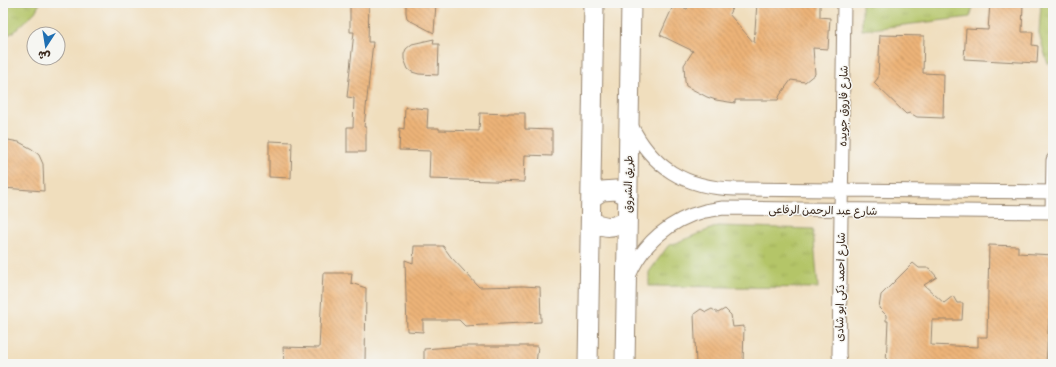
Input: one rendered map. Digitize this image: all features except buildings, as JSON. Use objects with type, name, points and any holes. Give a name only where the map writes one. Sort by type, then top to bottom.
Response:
[{"type":"street","points":[[588,364],[594,3]]},
{"type":"street","name":"طريق الشروق","points":[[626,359],[631,3]]},
{"type":"street","name":"شارع فاروق جويده","points":[[841,210],[844,3]]},
{"type":"street","name":"شارع عبد الرحمن الرفاعى","points":[[629,121],[637,137],[647,151],[660,164],[674,174],[690,182],[708,187],[725,189],[1052,192]]},
{"type":"street","points":[[1052,212],[1053,160]]},
{"type":"street","points":[[591,198],[602,191],[609,190],[616,190],[628,196]]},
{"type":"street","name":"شارع عبد الرحمن الرفاعى","points":[[626,284],[636,261],[656,237],[670,226],[687,217],[705,211],[723,208],[1052,212]]},
{"type":"street","name":"شارع احمد ذكى ابو شادى","points":[[840,364],[841,210]]},
{"type":"street","points":[[591,222],[603,226],[616,226],[627,221]]},
{"type":"green space","points":[[3,3],[40,3],[35,12],[14,32],[3,37]]},
{"type":"green space","points":[[862,3],[974,3],[970,17],[862,30]]},
{"type":"green space","points":[[1041,3],[1052,3],[1052,62],[1048,64],[1039,33]]},
{"type":"green space","points":[[718,226],[813,229],[818,288],[649,286],[649,272],[668,246]]}]
